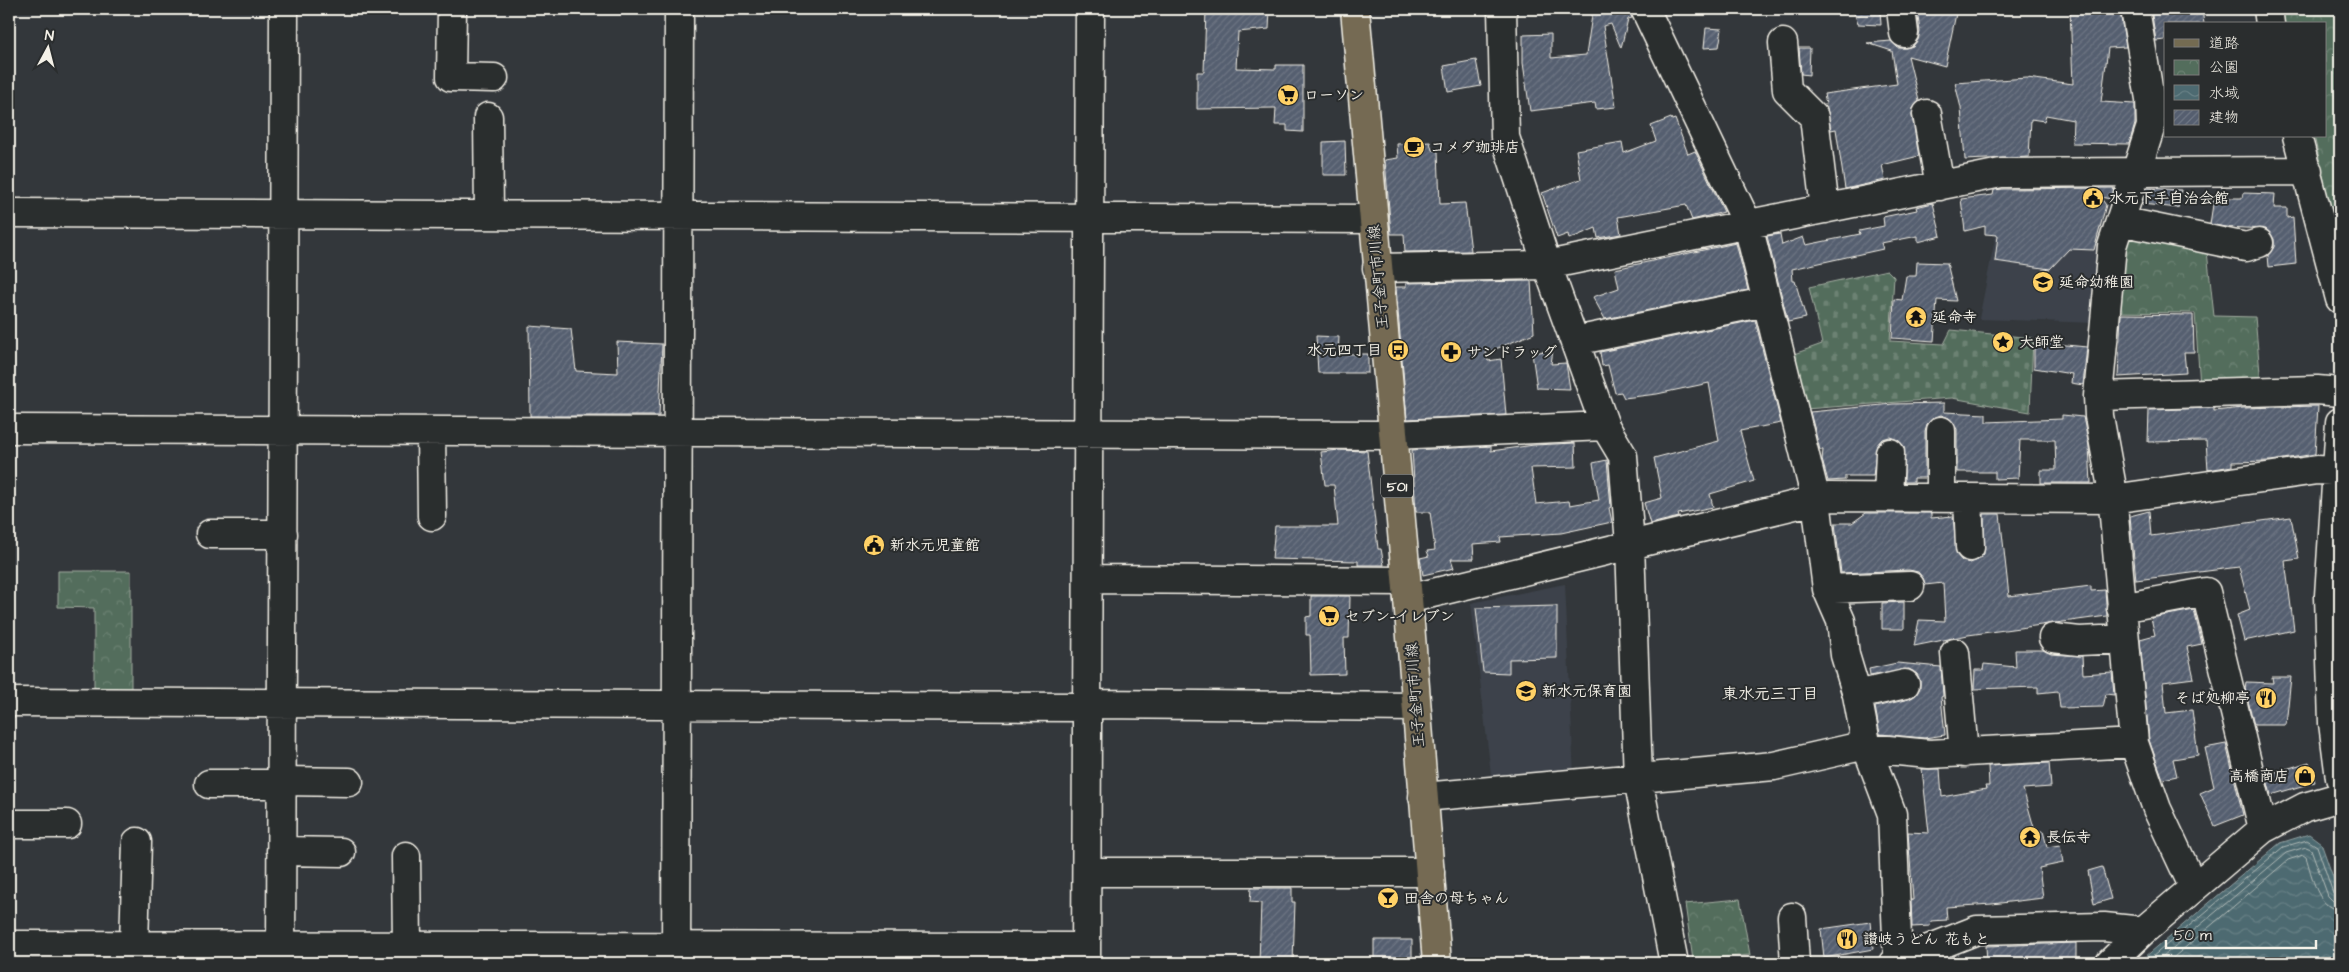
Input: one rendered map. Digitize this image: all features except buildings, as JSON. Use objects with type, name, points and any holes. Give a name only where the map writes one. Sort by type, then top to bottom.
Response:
[{"type":"main road","name":"王子金町市川線","points":[[1356,9],[1372,219],[1406,590],[1437,963]]},
{"type":"street","points":[[281,954],[284,9]]},
{"type":"street","points":[[452,9],[451,77],[494,78]]},
{"type":"street","points":[[676,955],[679,9]]},
{"type":"street","points":[[9,945],[134,945],[281,954],[407,946],[676,955],[1086,955],[1090,9]]},
{"type":"street","points":[[1502,9],[1505,137],[1546,265],[1605,426],[1623,456],[1630,544],[1638,779],[1674,963]]},
{"type":"street","points":[[1645,9],[1748,225],[1765,302],[1816,500],[1827,589],[1841,621],[1845,655],[1857,695],[1867,747],[1892,814],[1896,963],[1977,930],[2104,927],[2143,931]]},
{"type":"street","points":[[2135,9],[2151,109],[2151,126],[2112,246],[2098,396],[2099,416],[2111,482],[2134,743],[2157,809],[2194,888]]},
{"type":"street","points":[[2268,9],[2270,22]]},
{"type":"street","points":[[1783,43],[1787,90],[1814,118],[1825,209]]},
{"type":"street","points":[[1927,114],[1940,186]]},
{"type":"street","points":[[488,118],[489,216]]},
{"type":"street","points":[[2298,138],[2308,171],[2340,299]]},
{"type":"street","points":[[1377,268],[1546,265],[2000,173],[2135,174],[2308,171]]},
{"type":"street","points":[[9,213],[1372,219]]},
{"type":"street","points":[[2120,221],[2246,247],[2259,243]]},
{"type":"street","points":[[1575,342],[1765,302]]},
{"type":"street","points":[[2098,396],[2317,390],[2340,392]]},
{"type":"street","points":[[2340,422],[2336,471],[2337,494],[2329,596],[2333,723],[2340,778]]},
{"type":"street","points":[[9,429],[677,430],[1392,435],[1605,426]]},
{"type":"street","points":[[431,430],[432,516]]},
{"type":"street","points":[[1941,432],[1941,497]]},
{"type":"street","points":[[1888,498],[1890,453]]},
{"type":"street","points":[[1089,579],[1406,590],[1630,544],[1828,497],[2112,499],[2317,470],[2336,471]]},
{"type":"street","points":[[1968,498],[1970,547]]},
{"type":"street","points":[[210,534],[283,534]]},
{"type":"street","points":[[1827,589],[1910,586]]},
{"type":"street","points":[[2121,608],[2206,592],[2263,829]]},
{"type":"street","points":[[2053,638],[2079,640],[2124,639]]},
{"type":"street","points":[[1956,653],[1964,753]]},
{"type":"street","points":[[1857,695],[1905,684]]},
{"type":"street","points":[[9,702],[1088,707],[1099,704],[1416,707]]},
{"type":"street","points":[[1423,797],[1774,766],[1867,747],[1929,754],[2134,743]]},
{"type":"street","points":[[209,784],[349,782]]},
{"type":"street","points":[[2110,963],[2143,931],[2263,829],[2306,807],[2340,797]]},
{"type":"street","points":[[9,824],[67,824]]},
{"type":"street","points":[[134,945],[137,842]]},
{"type":"street","points":[[281,851],[341,852]]},
{"type":"street","points":[[406,856],[407,946]]},
{"type":"street","points":[[1087,872],[1430,872]]},
{"type":"street","points":[[1792,917],[1795,963]]},
{"type":"shaded area","name":"延命幼稚園","points":[[2056,216],[2111,221],[2096,323],[1979,319],[1998,224]]},
{"type":"shaded area","name":"新水元保育園","points":[[1565,584],[1574,778],[1492,783],[1471,603]]},
{"type":"shaded area","points":[[788,953],[960,955],[960,963],[788,963]]},
{"type":"green space","points":[[2280,9],[2340,9],[2340,251],[2314,138],[2326,138],[2326,22],[2283,22]]},
{"type":"green space","points":[[2123,227],[2206,242],[2214,316],[2255,317],[2261,384],[2200,386],[2195,313],[2112,312]]},
{"type":"green space","points":[[1887,270],[1894,277],[1890,341],[1944,344],[1951,330],[2033,338],[2030,412],[1952,398],[1805,409],[1794,354],[1822,344],[1809,287]]},
{"type":"green space","points":[[58,571],[131,571],[131,692],[94,693],[94,608],[58,607]]},
{"type":"green space","points":[[1740,899],[1750,955],[1693,960],[1685,904]]},
{"type":"water","points":[[2309,834],[2321,843],[2340,897],[2340,963],[2138,963],[2280,843]]},
{"type":"place","name":"ローソン","points":[[1288,95]]},
{"type":"place","name":"コメダ珈琲店","points":[[1414,147]]},
{"type":"place","name":"水元下手自治会館","points":[[2093,198]]},
{"type":"place","name":"延命幼稚園","points":[[2043,282]]},
{"type":"place","name":"延命寺","points":[[1916,317]]},
{"type":"place","name":"大師堂","points":[[2003,342]]},
{"type":"place","name":"水元四丁目","points":[[1398,350]]},
{"type":"place","name":"サンドラッグ","points":[[1451,352]]},
{"type":"place","name":"新水元児童館","points":[[874,545]]},
{"type":"place","name":"セブン-イレブン","points":[[1329,616]]},
{"type":"place","name":"新水元保育園","points":[[1526,691]]},
{"type":"place","name":"そば処柳亭","points":[[2266,698]]},
{"type":"place","name":"高橋商店","points":[[2305,776]]},
{"type":"place","name":"長伝寺","points":[[2030,837]]},
{"type":"place","name":"田舎の母ちゃん","points":[[1388,898]]},
{"type":"place","name":"讃岐うどん 花もと","points":[[1847,939]]},
{"type":"district","name":"東水元三丁目","points":[[1770,693]]}]
